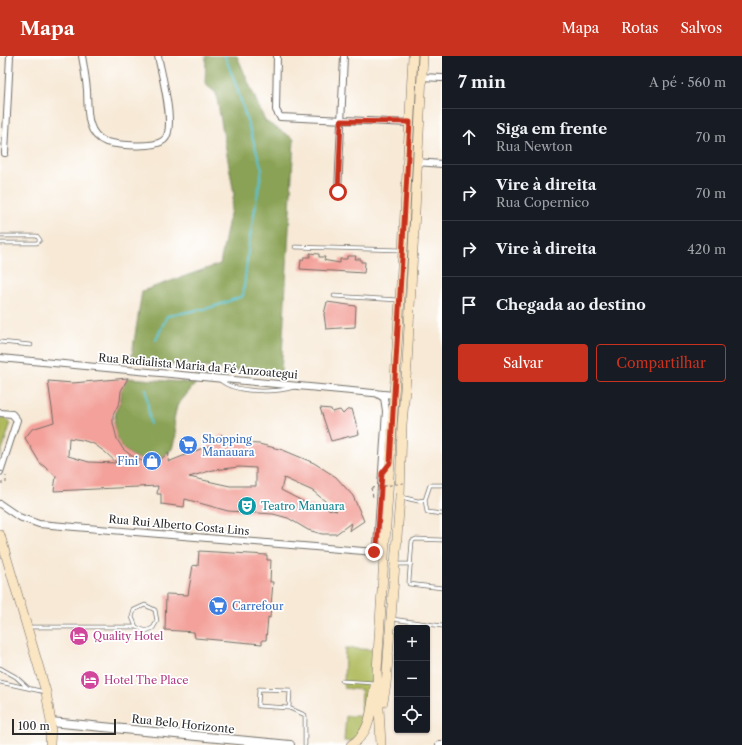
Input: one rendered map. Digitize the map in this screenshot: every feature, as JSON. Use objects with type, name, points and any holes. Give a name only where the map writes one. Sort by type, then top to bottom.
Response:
[{"type":"main road","points":[[351,745],[358,740],[367,728],[377,671],[403,250],[413,56]]},
{"type":"main road","points":[[380,715],[386,685],[400,497],[402,424],[408,357],[423,56]]},
{"type":"main road","points":[[385,428],[391,438]]},
{"type":"main road","points":[[382,473],[390,463]]},
{"type":"main road","points":[[0,538],[46,692],[51,722],[50,745]]},
{"type":"main road","points":[[377,671],[381,745]]},
{"type":"street","points":[[5,153],[10,56]]},
{"type":"street","points":[[82,56],[87,89],[88,114],[91,126],[96,135],[100,140],[106,142],[145,145],[164,140],[167,136],[169,124],[168,106],[158,56]]},
{"type":"street","points":[[277,56],[276,110],[278,115],[285,118],[341,121],[410,122]]},
{"type":"street","points":[[338,192],[344,56]]},
{"type":"street","points":[[421,77],[442,78]]},
{"type":"street","points":[[417,162],[442,164]]},
{"type":"street","name":"Rua Radialista Maria da Fé Anzoategui","points":[[0,358],[376,392],[394,395]]},
{"type":"street","points":[[376,392],[384,398],[385,403],[382,473]]},
{"type":"street","points":[[0,413],[12,414],[17,420],[2,472]]},
{"type":"street","name":"Rua Rui Alberto Costa Lins","points":[[0,504],[19,517],[39,524],[374,552],[377,549],[382,473]]},
{"type":"street","name":"Rua Belo Horizonte","points":[[51,722],[290,745]]},
{"type":"lane","points":[[0,236],[37,236],[40,240],[37,243],[0,243]]},
{"type":"lane","points":[[295,247],[403,250]]},
{"type":"lane","points":[[334,296],[400,300]]},
{"type":"lane","points":[[0,342],[31,345]]},
{"type":"lane","points":[[442,485],[430,485],[425,500],[427,512],[442,514]]},
{"type":"lane","points":[[400,497],[418,501],[425,500]]},
{"type":"lane","points":[[442,540],[413,539],[410,584],[442,588]]},
{"type":"lane","points":[[395,564],[411,564]]},
{"type":"lane","points":[[27,627],[136,627],[146,631],[156,625],[158,617],[152,607],[141,606],[134,610],[132,621],[136,627]]},
{"type":"lane","points":[[391,619],[442,626]]},
{"type":"lane","points":[[0,668],[16,677],[28,688]]},
{"type":"lane","points":[[342,681],[375,684]]},
{"type":"lane","points":[[0,682],[46,692]]},
{"type":"lane","points":[[289,708],[290,690],[260,689],[258,706],[289,708],[303,713],[305,716],[305,745]]},
{"type":"path","points":[[0,483],[6,483],[2,472]]},
{"type":"path","points":[[371,488],[404,483]]},
{"type":"green space","points":[[206,56],[237,56],[265,121],[294,139],[281,374],[131,361],[142,291],[220,264],[234,194],[216,93],[205,84]]},
{"type":"green space","points":[[128,378],[196,383],[177,406],[174,419],[176,435],[172,449],[155,463],[132,455],[118,442],[115,434],[114,424],[116,413],[123,386]]},
{"type":"green space","points":[[0,417],[6,418],[10,425],[0,457]]},
{"type":"green space","points":[[345,648],[375,650],[367,726],[356,741],[344,741],[346,716],[361,716],[362,690],[344,688]]},
{"type":"building","points":[[310,253],[319,254],[319,257],[325,257],[324,260],[340,263],[340,259],[347,259],[347,256],[356,256],[355,259],[361,259],[361,262],[365,262],[364,273],[300,269],[301,260],[303,260],[304,257],[310,257]]},
{"type":"building","points":[[327,302],[356,306],[355,327],[326,329],[324,314]]},
{"type":"building","points":[[128,378],[121,391],[120,401],[113,415],[113,423],[117,439],[123,449],[142,461],[155,463],[169,453],[168,462],[208,446],[222,434],[224,442],[259,444],[283,450],[314,463],[336,477],[353,496],[364,521],[349,531],[351,523],[336,534],[322,534],[308,530],[288,518],[273,514],[228,511],[185,499],[184,507],[161,504],[161,494],[157,494],[158,486],[54,491],[56,476],[40,463],[25,438],[32,429],[54,422],[48,381],[73,383]],"holes":[[[69,438],[94,444],[117,463],[89,462],[68,456]],[[239,467],[256,468],[256,486],[230,486],[189,477],[213,470]],[[284,478],[313,491],[337,511],[308,504],[281,490]]]},
{"type":"building","points":[[320,408],[331,409],[332,412],[340,410],[343,414],[347,410],[352,409],[359,434],[331,441]]},
{"type":"building","name":"Carrefour","points":[[199,551],[267,555],[267,560],[271,560],[270,582],[273,582],[270,618],[268,617],[266,640],[262,640],[262,644],[195,638],[194,632],[165,630],[166,594],[188,595],[193,565],[198,566]]},
{"type":"waterway","points":[[156,340],[167,316],[213,307],[243,296],[249,243],[262,169],[237,88],[225,56]]},
{"type":"waterway","points":[[146,389],[150,424]]},
{"type":"place","name":"Shopping Manauara","points":[[188,445]]},
{"type":"place","name":"Fini","points":[[152,461]]},
{"type":"place","name":"Teatro Manuara","points":[[247,506]]},
{"type":"place","name":"Carrefour","points":[[218,606]]},
{"type":"place","name":"Quality Hotel","points":[[79,636]]},
{"type":"place","name":"Hotel The Place","points":[[90,680]]},
{"type":"route","points":[[338,192],[341,121],[410,122],[390,463],[382,473],[377,550],[374,552]]}]
